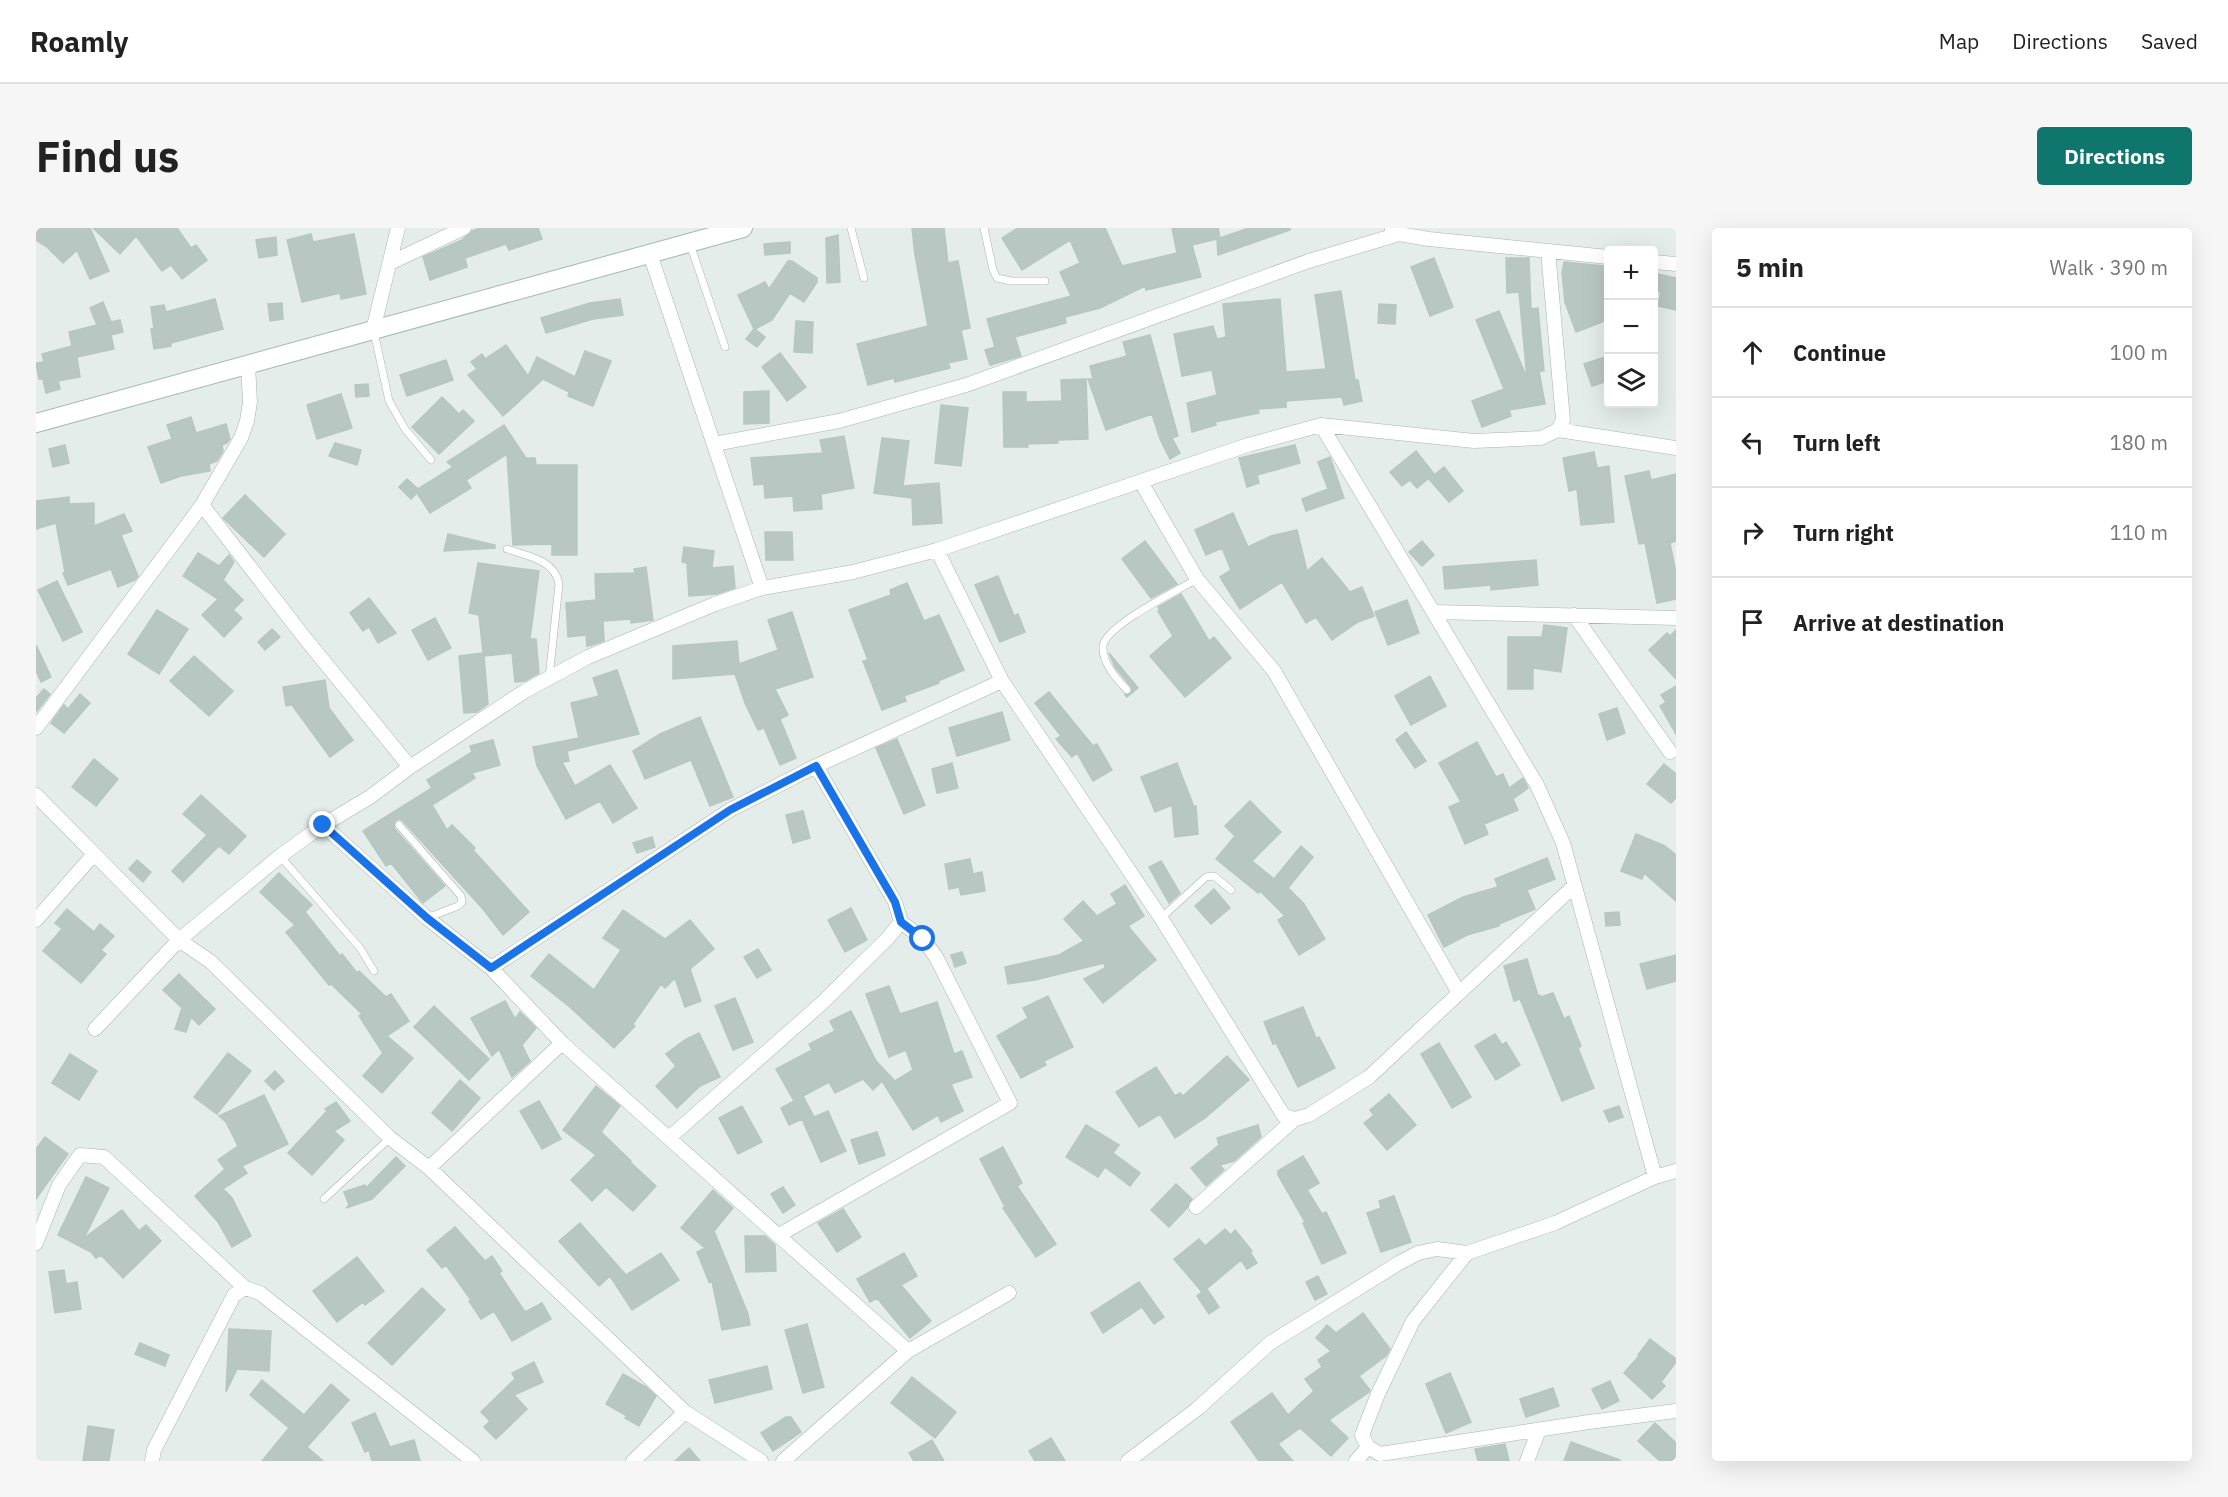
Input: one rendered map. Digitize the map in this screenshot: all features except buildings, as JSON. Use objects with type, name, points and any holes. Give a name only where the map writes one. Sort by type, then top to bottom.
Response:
[{"type":"main road","points":[[36,423],[743,228]]},
{"type":"street","points":[[374,330],[398,228]]},
{"type":"street","points":[[390,263],[464,228]]},
{"type":"street","points":[[714,444],[839,421],[966,385],[1395,231],[1604,257]]},
{"type":"street","points":[[1548,251],[1563,420],[1558,430]]},
{"type":"street","points":[[650,254],[762,588]]},
{"type":"street","points":[[1658,262],[1676,264]]},
{"type":"street","points":[[36,728],[202,505],[241,438],[247,421],[250,402],[248,364]]},
{"type":"street","points":[[1321,425],[1537,785],[1563,843],[1655,1177]]},
{"type":"street","points":[[95,1029],[179,940],[280,856],[323,825],[370,797],[410,767],[525,691],[588,657],[715,604],[762,588],[853,572],[937,550],[1248,445],[1321,425],[1474,441],[1541,438],[1558,430],[1676,448]]},
{"type":"street","points":[[1141,482],[1197,579],[1274,671],[1459,993]]},
{"type":"street","points":[[202,505],[304,638],[410,767]]},
{"type":"street","points":[[937,550],[1002,681],[1161,918],[1268,1093],[1284,1116],[1295,1119]]},
{"type":"street","points":[[1434,612],[1676,618]]},
{"type":"street","points":[[1574,615],[1670,752]]},
{"type":"street","points":[[491,968],[730,810],[816,766],[1002,681]]},
{"type":"street","points":[[779,1235],[1010,1103],[936,957],[923,939],[901,922],[895,902],[816,766]]},
{"type":"street","points":[[36,795],[179,940],[211,962],[390,1138],[429,1168],[684,1412],[761,1461]]},
{"type":"street","points":[[323,825],[427,918],[491,968],[562,1043],[908,1351]]},
{"type":"street","points":[[36,920],[94,854]]},
{"type":"street","points":[[1196,1207],[1295,1119],[1309,1115],[1369,1077],[1574,886]]},
{"type":"street","points":[[669,1138],[822,1003],[887,939],[901,922]]},
{"type":"street","points":[[429,1168],[562,1043]]},
{"type":"street","points":[[36,1243],[59,1185],[80,1155],[104,1157],[245,1288],[260,1293],[472,1461]]},
{"type":"street","points":[[1128,1461],[1197,1409],[1270,1343],[1399,1263],[1418,1253],[1437,1249],[1467,1253],[1555,1222],[1655,1177],[1676,1171]]},
{"type":"street","points":[[1467,1253],[1434,1291],[1413,1321],[1378,1394],[1362,1435],[1368,1447],[1380,1454],[1676,1411]]},
{"type":"street","points":[[155,1460],[154,1450],[234,1295],[245,1288]]},
{"type":"street","points":[[783,1461],[908,1351],[1009,1293]]},
{"type":"street","points":[[633,1461],[684,1412]]},
{"type":"street","points":[[1527,1461],[1539,1430]]},
{"type":"street","points":[[1356,1461],[1368,1447]]},
{"type":"lane","points":[[851,228],[864,278]]},
{"type":"lane","points":[[984,228],[993,270],[997,278],[1011,281],[1046,281]]},
{"type":"lane","points":[[690,243],[725,347]]},
{"type":"lane","points":[[374,330],[389,401],[405,429],[431,460]]},
{"type":"lane","points":[[507,549],[543,561],[558,574],[560,584],[549,678]]},
{"type":"lane","points":[[1127,690],[1116,678],[1106,660],[1103,644],[1108,634],[1125,620],[1197,579]]},
{"type":"lane","points":[[399,825],[461,896],[462,902],[459,906],[427,918]]},
{"type":"lane","points":[[280,856],[360,948],[374,971]]},
{"type":"lane","points":[[1161,918],[1206,877],[1214,876],[1231,890]]},
{"type":"lane","points":[[324,1199],[390,1138]]},
{"type":"route","points":[[323,825],[427,918],[491,968],[730,810],[816,766],[895,902],[901,922],[923,939]]}]
